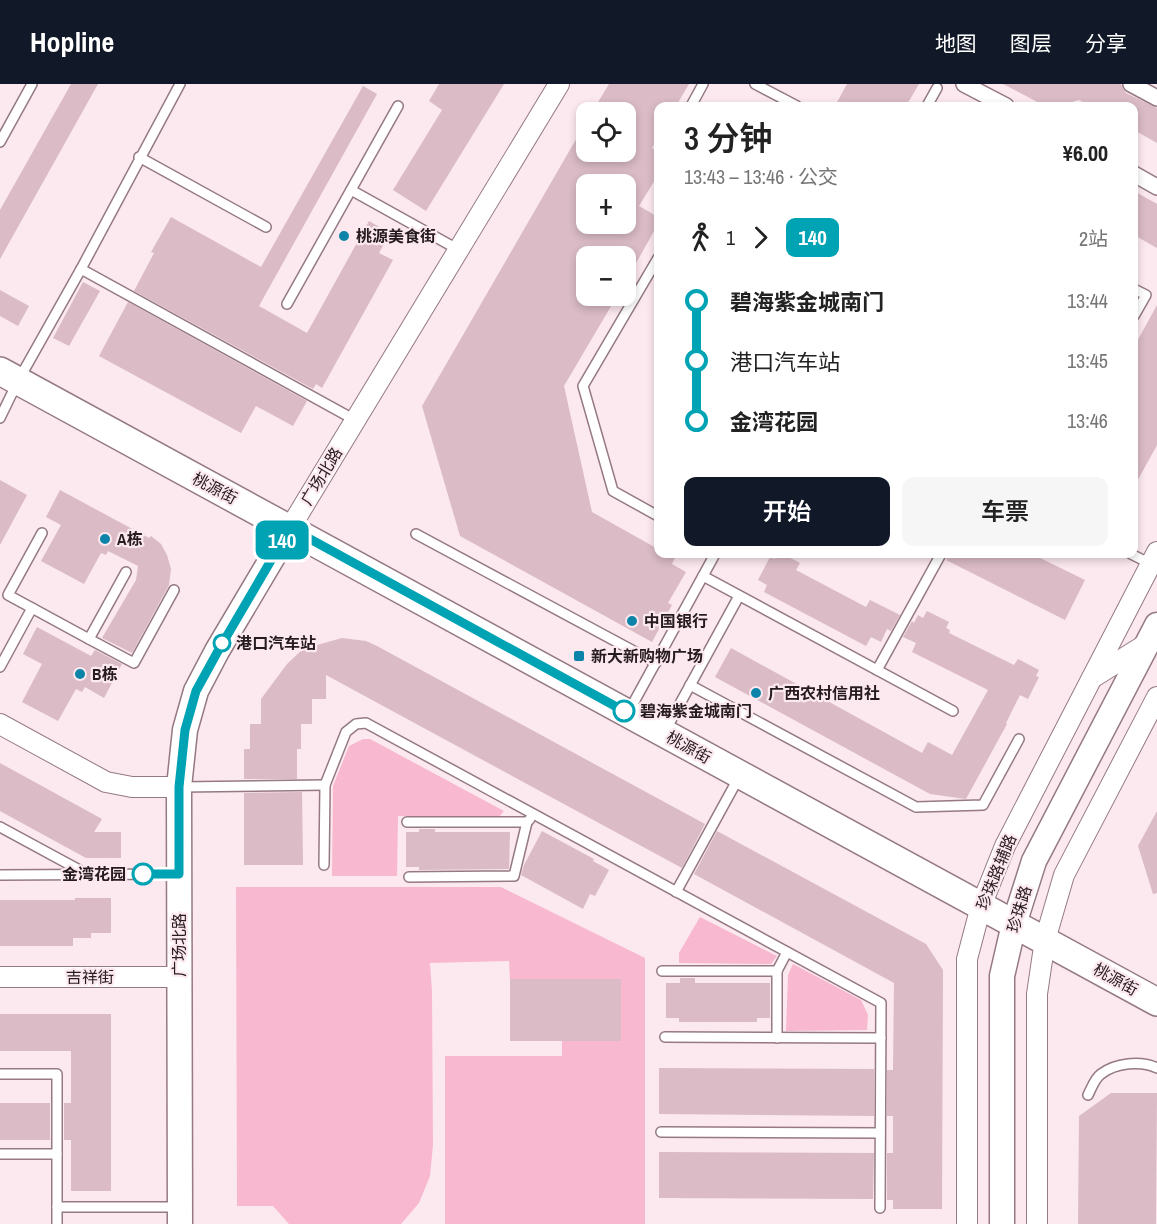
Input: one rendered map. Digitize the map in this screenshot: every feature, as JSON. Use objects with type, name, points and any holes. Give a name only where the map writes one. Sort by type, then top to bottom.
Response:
[{"type":"main road","name":"桃源街","points":[[9,376],[1157,1002]]},
{"type":"street","name":"广场北路","points":[[180,1216],[179,787],[185,730],[196,691],[290,528],[560,84]]},
{"type":"street","points":[[964,84],[998,102]]},
{"type":"street","points":[[1131,84],[1157,98]]},
{"type":"street","points":[[1138,176],[1157,187]]},
{"type":"street","name":"珍珠路辅路","points":[[967,1224],[967,959],[981,906],[1005,846],[1155,560]]},
{"type":"street","points":[[1091,679],[1152,634]]},
{"type":"street","name":"珍珠路","points":[[1002,1224],[1002,976],[1014,924],[1034,861],[1152,634]]},
{"type":"street","points":[[1037,1224],[1037,994],[1044,940],[1064,876],[1157,697]]},
{"type":"street","points":[[0,724],[106,782],[132,787],[179,787]]},
{"type":"street","name":"吉祥街","points":[[0,977],[179,977]]},
{"type":"lane","points":[[0,142],[32,84]]},
{"type":"lane","points":[[0,418],[9,376],[81,269],[180,84]]},
{"type":"lane","points":[[693,102],[703,84]]},
{"type":"lane","points":[[755,84],[789,102]]},
{"type":"lane","points":[[929,102],[937,88]]},
{"type":"lane","points":[[287,304],[398,106]]},
{"type":"lane","points":[[139,158],[266,228]]},
{"type":"lane","points":[[351,190],[459,250]]},
{"type":"lane","points":[[654,265],[584,386],[613,491],[654,514]]},
{"type":"lane","points":[[81,269],[355,420]]},
{"type":"lane","points":[[1138,291],[1146,295],[1138,309]]},
{"type":"lane","points":[[42,533],[8,595],[134,663],[174,590]]},
{"type":"lane","points":[[416,534],[656,663]]},
{"type":"lane","points":[[1138,556],[1155,560]]},
{"type":"lane","points":[[628,713],[713,558]]},
{"type":"lane","points":[[877,670],[939,558]]},
{"type":"lane","points":[[89,639],[126,572]]},
{"type":"lane","points":[[703,576],[953,711]]},
{"type":"lane","points":[[664,733],[739,596]]},
{"type":"lane","points":[[0,667],[32,608]]},
{"type":"lane","points":[[690,685],[916,807],[983,806],[1019,739]]},
{"type":"lane","points":[[324,865],[325,785],[346,732],[356,724],[366,723],[530,818],[676,892],[881,1003],[880,1208]]},
{"type":"lane","points":[[676,892],[740,774]]},
{"type":"lane","points":[[179,787],[325,785]]},
{"type":"lane","points":[[407,822],[530,818]]},
{"type":"lane","points":[[409,877],[514,876],[530,818]]},
{"type":"lane","points":[[0,827],[88,874]]},
{"type":"lane","points":[[0,875],[179,874]]},
{"type":"lane","points":[[777,1038],[777,971],[787,952]]},
{"type":"lane","points":[[662,971],[777,971]]},
{"type":"lane","points":[[665,1037],[880,1038]]},
{"type":"lane","points":[[1088,1095],[1099,1075],[1123,1064],[1157,1068]]},
{"type":"lane","points":[[0,1074],[57,1074],[57,1224]]},
{"type":"lane","points":[[661,1132],[880,1133]]},
{"type":"lane","points":[[0,1154],[57,1154]]},
{"type":"lane","points":[[57,1207],[180,1216]]},
{"type":"shaded area","points":[[363,739],[370,739],[504,811],[499,817],[398,816],[397,876],[332,876],[333,786],[349,746]]},
{"type":"shaded area","points":[[236,887],[501,887],[645,958],[645,1224],[445,1224],[445,1056],[562,1056],[562,1041],[621,1041],[620,979],[510,979],[509,961],[430,963],[433,1145],[430,1176],[419,1203],[401,1224],[289,1224],[273,1206],[237,1206]]},
{"type":"shaded area","points":[[700,917],[777,956],[771,964],[679,963],[679,953]]},
{"type":"shaded area","points":[[793,964],[861,1000],[868,1015],[867,1030],[786,1031],[788,975]]},
{"type":"building","points":[[71,84],[98,84],[0,259],[0,210]]},
{"type":"building","points":[[439,84],[504,84],[426,211],[393,190],[442,110],[429,101]]},
{"type":"building","points":[[609,84],[689,84],[678,102],[654,102],[654,144],[652,148],[654,149],[654,182],[639,206],[654,215],[654,231],[636,263],[636,246],[576,246],[576,306],[611,306],[564,386],[592,512],[654,547],[654,558],[675,558],[672,564],[686,572],[668,603],[672,605],[652,642],[460,536],[422,406],[576,139],[576,162],[636,162],[636,102],[598,102]]},
{"type":"building","points":[[847,84],[919,84],[908,102],[837,102]]},
{"type":"building","points":[[1003,84],[1121,84],[1126,93],[1157,108],[1157,143],[1138,132],[1138,102],[1083,102],[1079,100],[1037,102]]},
{"type":"building","points":[[363,86],[377,94],[259,306],[307,333],[369,221],[390,233],[379,253],[393,260],[322,388],[316,384],[313,389],[134,291],[154,253],[151,252],[171,217],[261,267]]},
{"type":"building","points":[[1138,193],[1157,204],[1157,248],[1138,237]]},
{"type":"building","points":[[83,282],[100,291],[69,346],[53,338]]},
{"type":"building","points":[[0,290],[29,306],[18,326],[0,316]]},
{"type":"building","points":[[128,302],[307,401],[293,426],[256,406],[241,433],[99,356]]},
{"type":"building","points":[[1157,305],[1157,445],[1138,480],[1138,340]]},
{"type":"building","points":[[0,480],[27,495],[0,545]]},
{"type":"building","points":[[60,490],[149,538],[151,536],[161,544],[167,555],[171,569],[169,585],[132,653],[102,638],[136,580],[138,566],[108,551],[106,555],[101,553],[84,584],[41,561],[61,525],[46,517]]},
{"type":"building","points":[[769,558],[791,558],[800,563],[796,570],[866,607],[870,600],[900,615],[891,631],[887,629],[881,642],[871,637],[866,646],[764,592],[767,585],[758,580]]},
{"type":"building","points":[[947,558],[1040,558],[1085,580],[1065,620],[946,560]]},
{"type":"building","points":[[927,611],[949,622],[946,628],[950,630],[949,633],[1014,665],[1018,659],[1039,670],[1036,676],[1039,677],[1028,699],[1020,695],[1007,724],[966,799],[930,794],[715,677],[731,648],[922,753],[928,742],[952,755],[988,690],[912,652],[916,643],[903,637],[912,621],[914,623],[918,615],[923,618]]},
{"type":"building","name":"B栋","points":[[37,627],[91,656],[95,650],[122,664],[104,698],[85,687],[82,692],[76,689],[58,721],[22,702],[42,664],[23,654]]},
{"type":"building","points":[[342,638],[366,641],[377,646],[705,824],[682,868],[326,675],[326,699],[312,699],[312,724],[301,724],[301,749],[297,749],[297,779],[244,779],[244,749],[250,749],[250,724],[261,724],[261,699],[287,664],[303,649]]},
{"type":"building","points":[[0,763],[102,819],[94,832],[121,832],[121,858],[86,858],[0,811]]},
{"type":"building","points":[[302,792],[303,865],[244,865],[244,793]]},
{"type":"building","points":[[1157,811],[1157,893],[1153,894],[1138,846]]},
{"type":"building","points":[[419,829],[435,829],[435,832],[510,832],[509,869],[419,870],[419,867],[406,867],[406,832],[419,832]]},
{"type":"building","points":[[542,831],[594,859],[593,861],[609,870],[595,896],[590,894],[583,909],[521,875]]},
{"type":"building","points":[[717,831],[926,944],[943,970],[942,1209],[893,1209],[893,1200],[887,1200],[887,1153],[893,1153],[893,1116],[887,1116],[887,1070],[893,1070],[894,983],[694,874]]},
{"type":"building","points":[[75,898],[111,898],[111,933],[91,933],[91,938],[73,938],[73,946],[0,946],[0,900],[75,900]]},
{"type":"building","points":[[680,978],[695,978],[695,983],[770,983],[770,1018],[757,1018],[757,1022],[679,1022],[679,1018],[666,1018],[666,983],[680,983]]},
{"type":"building","points":[[510,979],[621,979],[621,1041],[510,1041]]},
{"type":"building","points":[[0,1014],[111,1014],[111,1191],[71,1191],[71,1140],[64,1140],[64,1103],[71,1103],[71,1051],[0,1051]]},
{"type":"building","points":[[659,1068],[874,1069],[874,1116],[659,1114]]},
{"type":"building","points":[[1111,1093],[1157,1093],[1156,1224],[1078,1224],[1079,1116]]},
{"type":"building","points":[[0,1103],[50,1103],[50,1140],[0,1140]]},
{"type":"building","points":[[659,1152],[874,1153],[873,1199],[659,1198]]},
{"type":"bus line","name":"140","points":[[143,874],[179,874],[179,787],[185,730],[196,691],[290,528],[624,711]]},
{"type":"place","name":"桃源美食街","points":[[344,236]]},
{"type":"place","name":"A栋","points":[[105,539]]},
{"type":"place","name":"中国银行","points":[[632,621]]},
{"type":"place","name":"港口汽车站","points":[[222,643]]},
{"type":"place","name":"新大新购物广场","points":[[579,656]]},
{"type":"place","name":"B栋","points":[[80,674]]},
{"type":"place","name":"广西农村信用社","points":[[756,693]]},
{"type":"place","name":"碧海紫金城南门","points":[[624,711]]},
{"type":"place","name":"金湾花园","points":[[143,874]]}]
